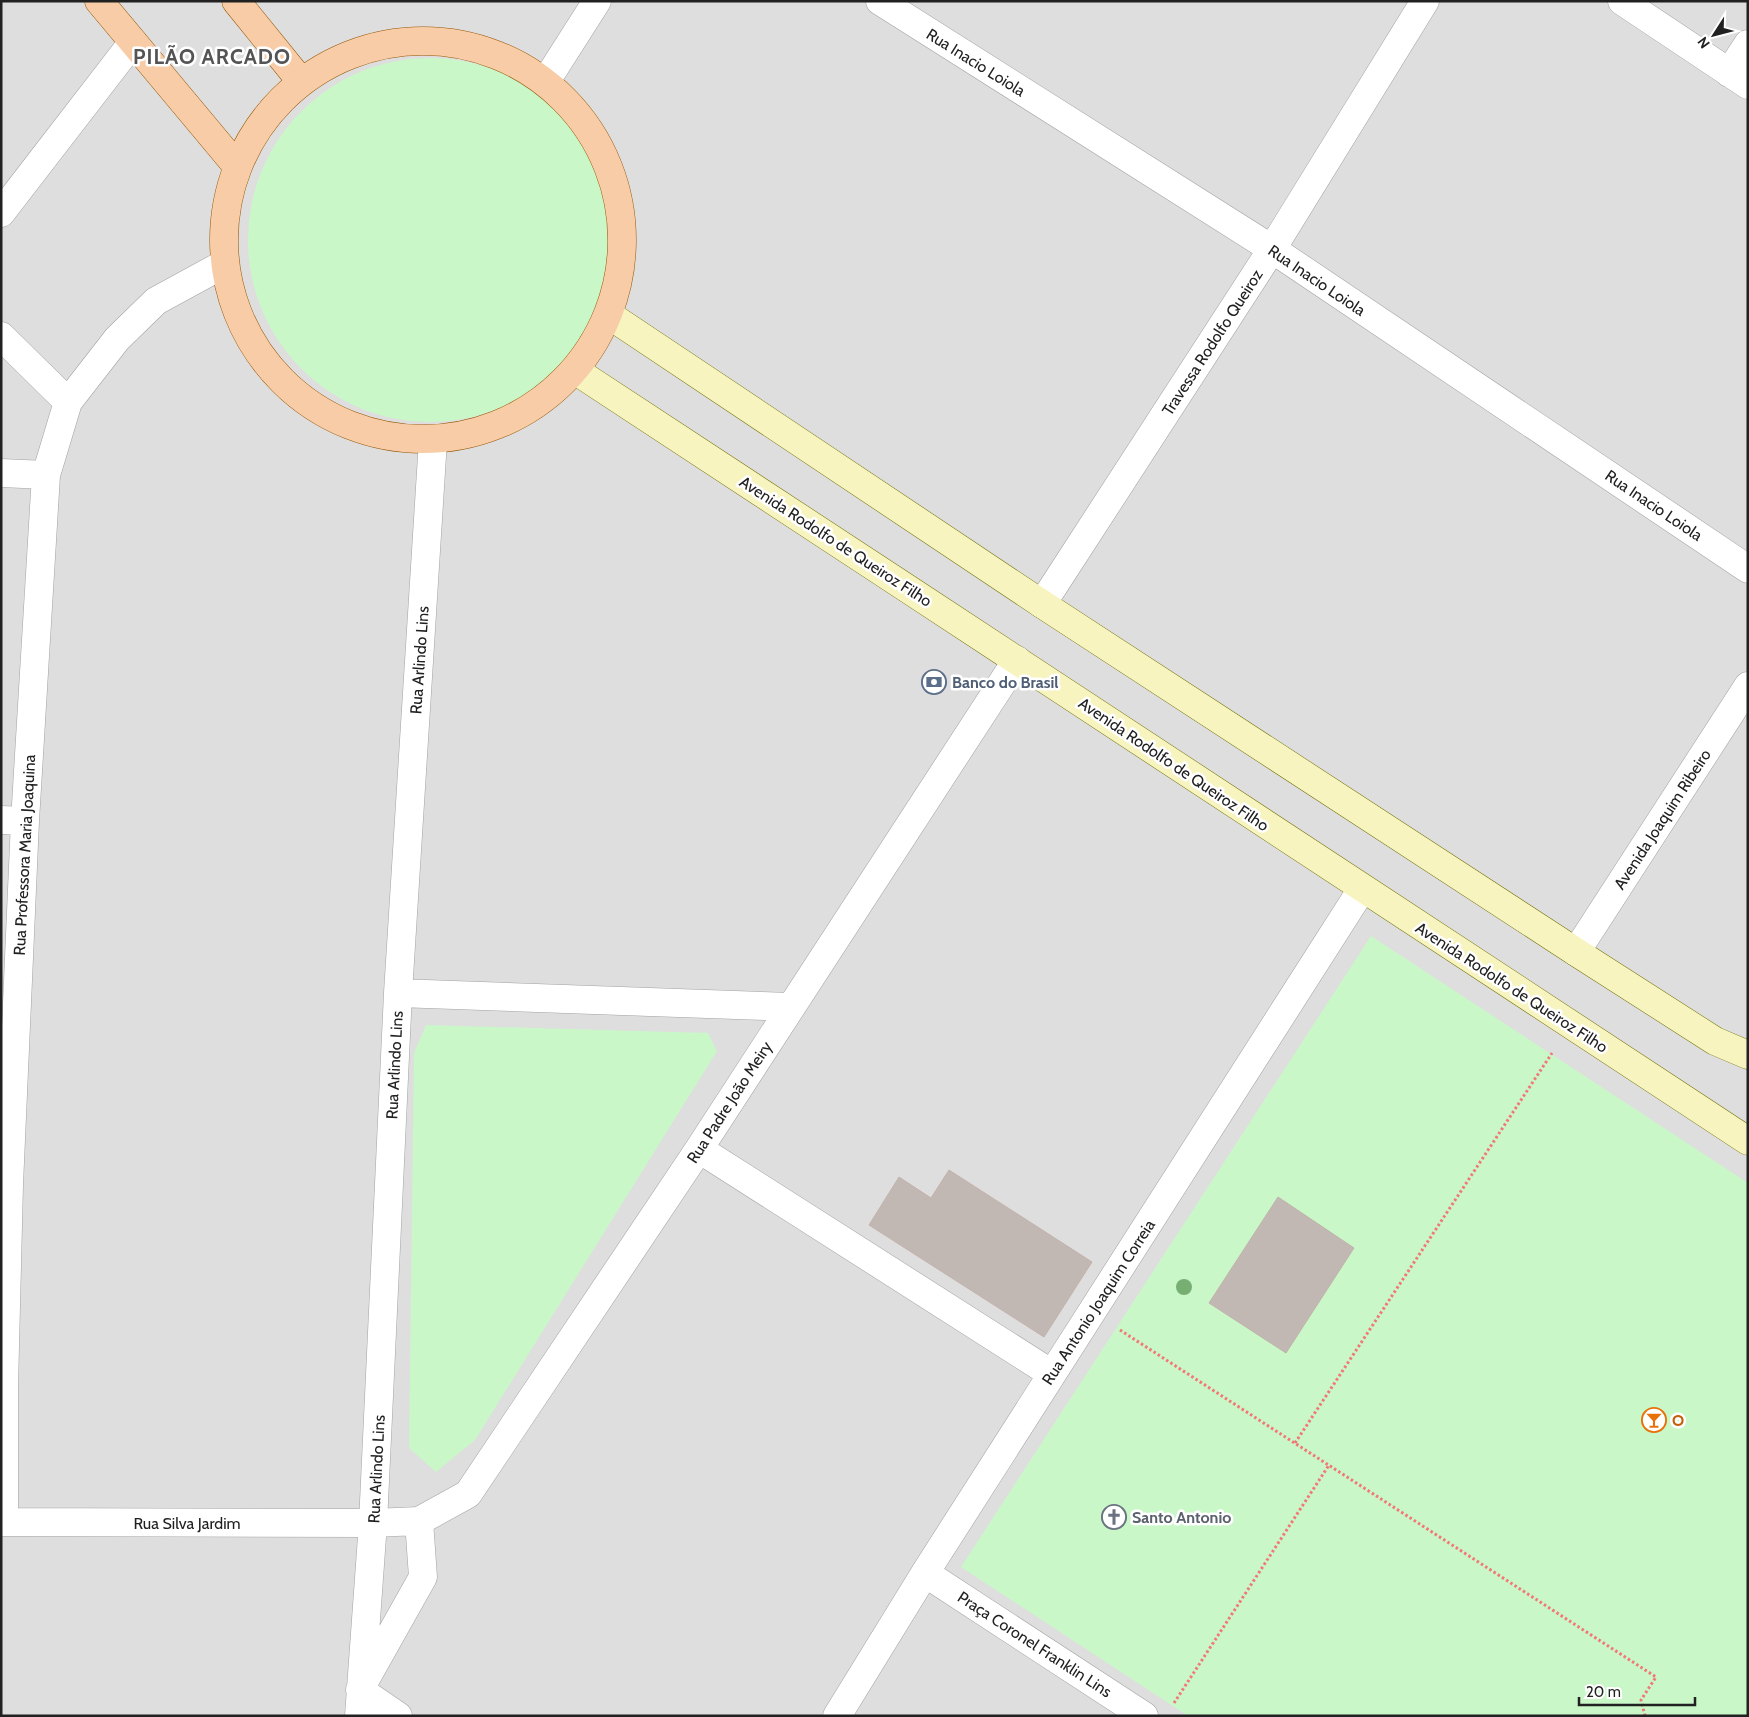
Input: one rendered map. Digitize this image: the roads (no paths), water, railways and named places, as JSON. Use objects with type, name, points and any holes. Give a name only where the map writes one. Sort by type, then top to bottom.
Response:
[{"type":"main road","points":[[99,1],[236,165]]},
{"type":"main road","points":[[236,1],[300,80]]},
{"type":"main road","points":[[423,38],[487,50],[546,81],[590,128],[616,188],[623,252],[609,315],[576,371],[534,407],[526,411],[486,430],[433,440],[374,434],[318,410],[272,372],[240,321],[224,264],[224,214],[236,165],[262,118],[300,80],[358,49],[423,38]]},
{"type":"main road","points":[[609,315],[1042,604],[1576,952],[1714,1041],[1748,1055]]},
{"type":"main road","name":"Avenida Rodolfo de Queiroz Filho","points":[[576,371],[1748,1141]]},
{"type":"street","points":[[546,81],[597,1]]},
{"type":"street","name":"Rua Inacio Loiola","points":[[880,1],[1272,249],[1748,569]]},
{"type":"street","name":"Travessa Rodolfo Queiroz","points":[[1042,604],[1272,249],[1425,1]]},
{"type":"street","points":[[1622,1],[1739,79],[1748,44]]},
{"type":"street","points":[[1,213],[133,42]]},
{"type":"street","name":"Rua Professora Maria Joaquina","points":[[3,1522],[5,1185],[13,820],[46,475],[68,402],[117,339],[156,301],[224,264]]},
{"type":"street","points":[[1,336],[68,402]]},
{"type":"street","name":"Rua Arlindo Lins","points":[[359,1703],[373,1523],[398,992],[433,440]]},
{"type":"street","points":[[1,473],[46,475]]},
{"type":"street","name":"Rua Padre João Meiry","points":[[419,1521],[468,1494],[699,1149],[1016,660]]},
{"type":"street","name":"Avenida Joaquim Ribeiro","points":[[1576,952],[1748,686]]},
{"type":"street","name":"Rua Antonio Joaquim Correia","points":[[837,1716],[925,1573],[1362,889]]},
{"type":"street","points":[[398,992],[790,1007]]},
{"type":"street","points":[[699,1149],[1052,1374]]},
{"type":"street","points":[[398,1716],[359,1703],[422,1577],[419,1521]]},
{"type":"street","name":"Rua Silva Jardim","points":[[3,1522],[373,1523],[419,1521]]},
{"type":"street","name":"Praça Coronel Franklin Lins","points":[[925,1573],[1144,1716]]},
{"type":"place","name":"Banco do Brasil","points":[[934,682]]},
{"type":"place","name":"O","points":[[1654,1420]]},
{"type":"place","name":"Santo Antonio","points":[[1114,1517]]},
{"type":"district","name":"PILÃO ARCADO","points":[[212,57]]}]
